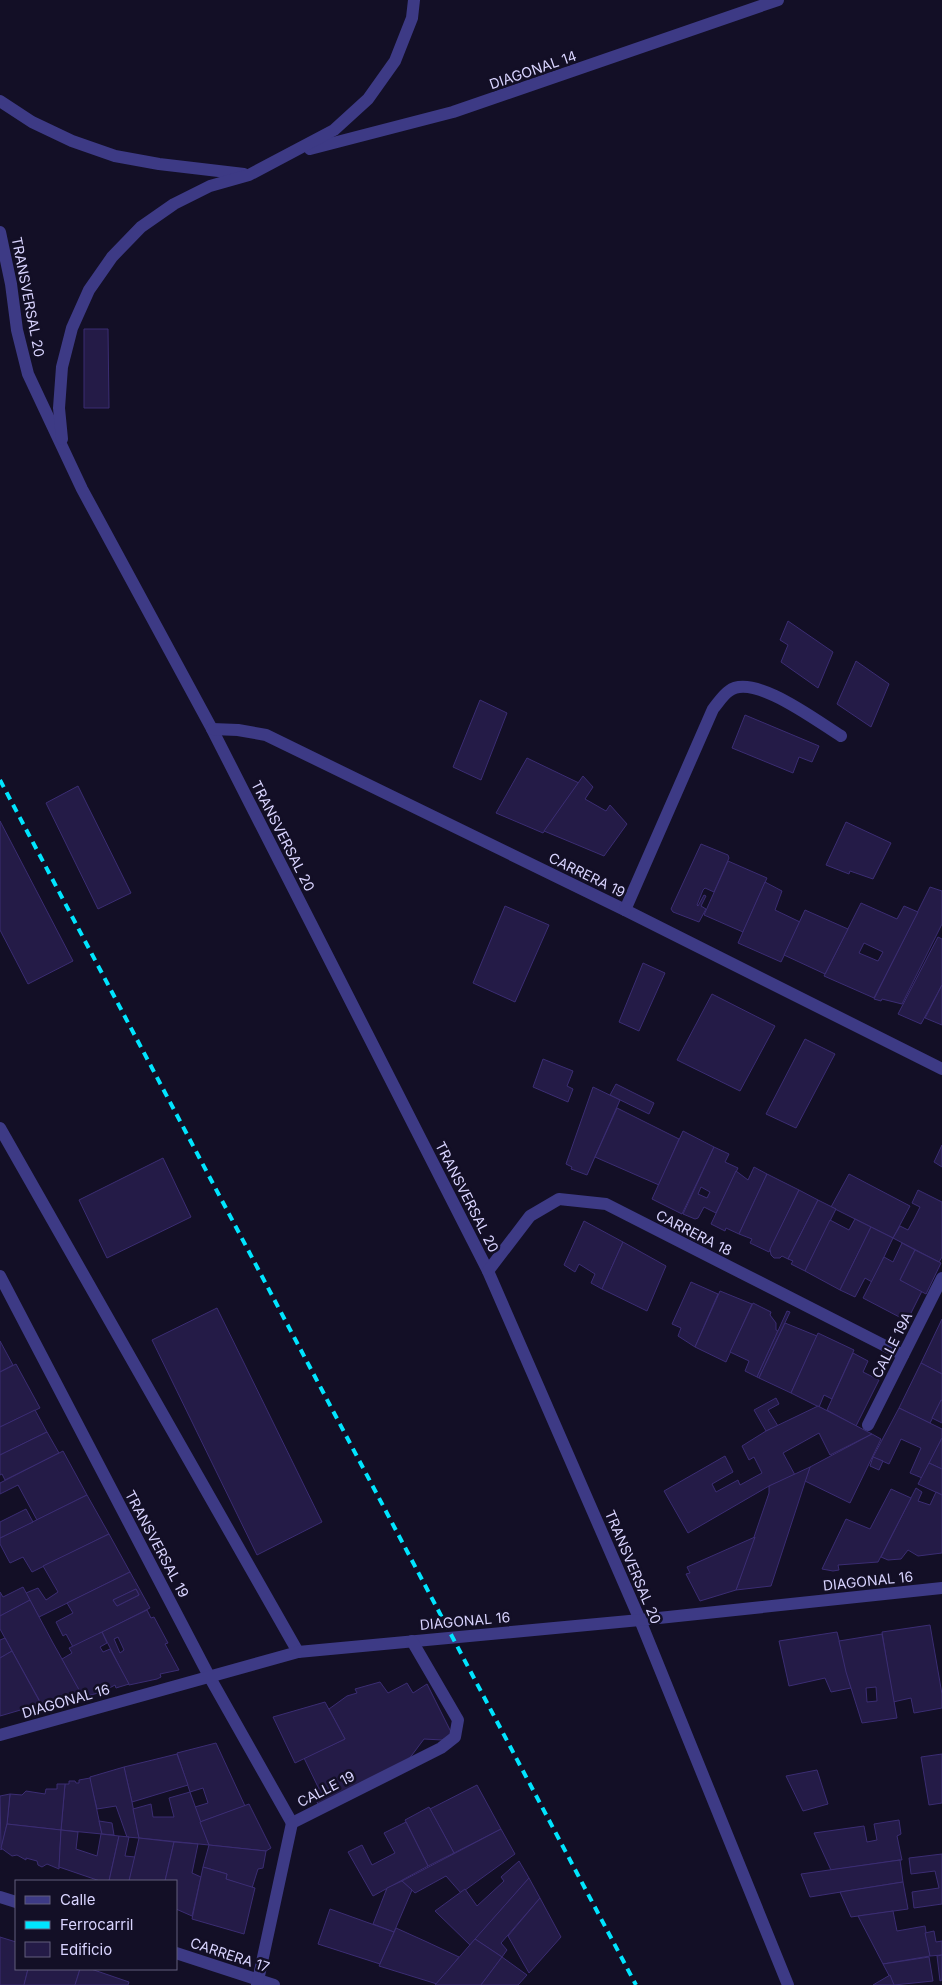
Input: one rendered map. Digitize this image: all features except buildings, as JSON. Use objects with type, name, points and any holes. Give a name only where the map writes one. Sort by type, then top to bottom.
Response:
[{"type":"street","points":[[293,154],[334,130],[368,99],[395,61],[412,18],[414,0]]},
{"type":"street","name":"DIAGONAL 14","points":[[293,154],[453,112],[778,0]]},
{"type":"street","points":[[0,101],[32,122],[72,141],[115,156],[159,164],[249,175]]},
{"type":"street","name":"TRANSVERSAL 20","points":[[63,448],[59,408],[62,367],[72,328],[89,290],[112,256],[141,227],[167,208],[210,186],[249,175],[293,154]]},
{"type":"street","name":"TRANSVERSAL 20","points":[[0,232],[22,354],[28,374],[82,488],[212,729],[488,1271],[640,1620],[788,1985]]},
{"type":"street","points":[[625,910],[713,709],[730,690],[749,686],[768,692],[841,736]]},
{"type":"street","name":"CARRERA 19","points":[[212,729],[266,734],[625,910],[942,1069]]},
{"type":"street","points":[[0,1128],[298,1652]]},
{"type":"street","name":"CARRERA 18","points":[[488,1271],[530,1216],[559,1199],[606,1204],[904,1355]]},
{"type":"street","name":"TRANSVERSAL 19","points":[[0,1276],[209,1676],[292,1823]]},
{"type":"street","name":"CALLE 19A","points":[[868,1425],[942,1278]]},
{"type":"street","name":"DIAGONAL 16","points":[[0,1735],[298,1652],[640,1620],[942,1588]]},
{"type":"street","name":"CALLE 19","points":[[258,1983],[292,1823],[441,1748],[455,1737],[458,1720],[412,1641]]},
{"type":"street","points":[[0,1897],[15,1902]]},
{"type":"street","name":"CARRERA 17","points":[[178,1955],[258,1983],[274,1985]]},
{"type":"railway","points":[[0,780],[636,1985]]}]
